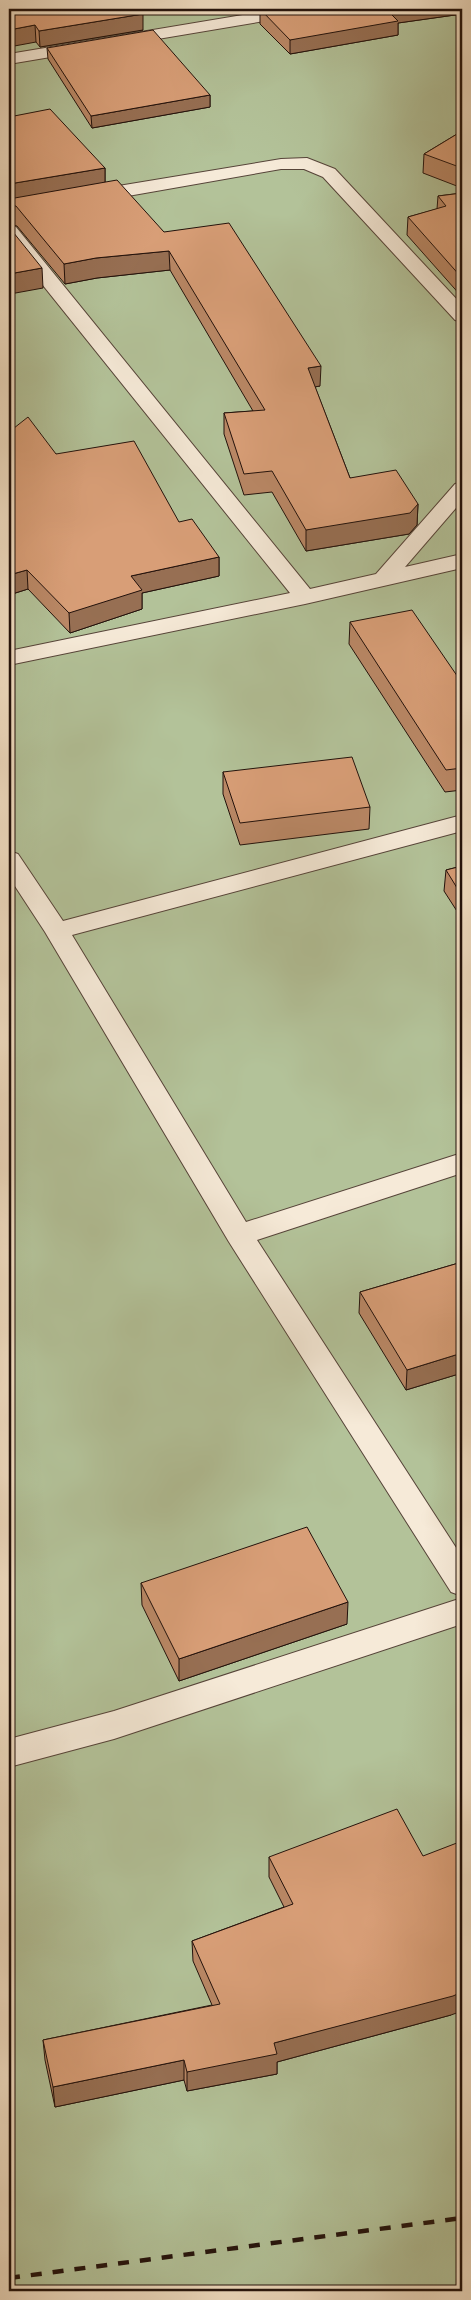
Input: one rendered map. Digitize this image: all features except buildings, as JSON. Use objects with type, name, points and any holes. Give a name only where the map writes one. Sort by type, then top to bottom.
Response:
[{"type":"street","points":[[9,59],[306,9]]},
{"type":"street","points":[[67,201],[281,164],[307,163],[329,173],[462,316]]},
{"type":"street","points":[[9,231],[305,597]]},
{"type":"street","points":[[384,578],[462,488]]},
{"type":"street","points":[[9,658],[305,597],[462,560]]},
{"type":"street","points":[[57,932],[462,823]]},
{"type":"street","points":[[9,859],[57,932],[239,1235],[462,1582]]},
{"type":"street","points":[[239,1235],[462,1162]]},
{"type":"street","points":[[9,1753],[114,1726],[462,1610]]},
{"type":"green space","points":[[9,9],[462,9],[462,2291],[9,2291]]},
{"type":"railway","points":[[9,2278],[462,2218]]}]
